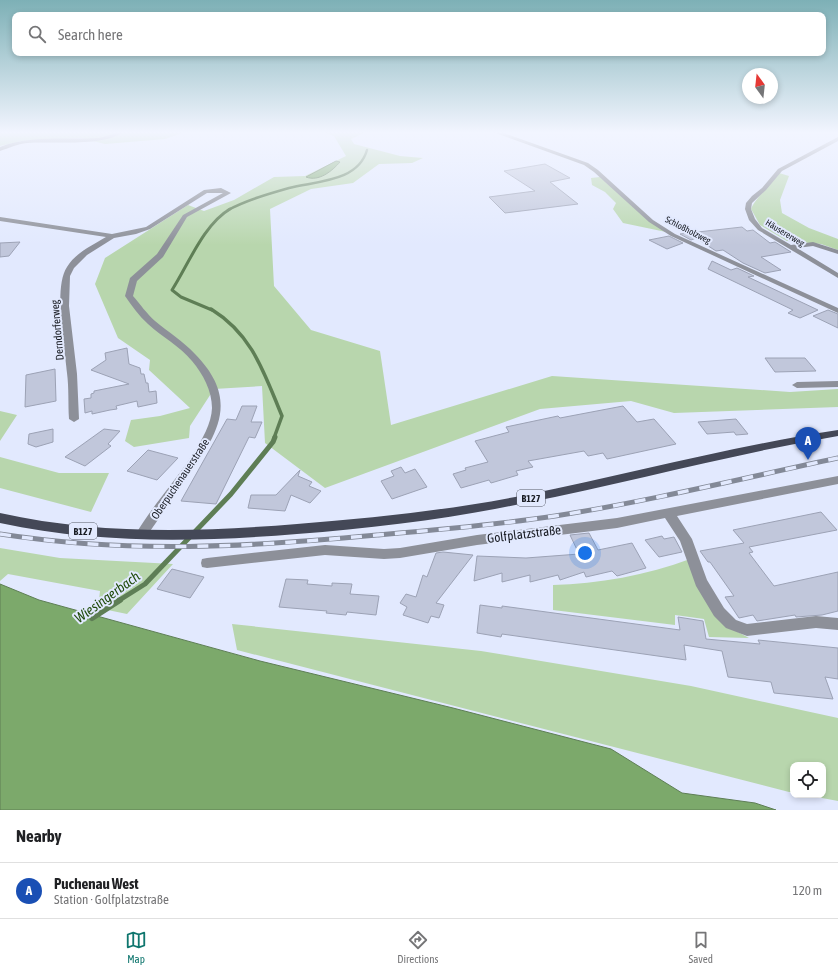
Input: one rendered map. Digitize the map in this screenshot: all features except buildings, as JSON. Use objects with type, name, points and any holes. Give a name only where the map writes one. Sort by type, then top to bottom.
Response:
[{"type":"main road","name":"B127","points":[[0,518],[76,530],[167,535],[219,534],[375,522],[524,499],[714,457],[805,438],[838,433]]},
{"type":"street","name":"Schloßholzweg","points":[[594,170],[651,221],[673,235],[838,311]]},
{"type":"street","name":"Häusererweg","points":[[780,170],[764,189],[749,203],[748,209],[756,226],[838,276]]},
{"type":"street","name":"Oberpuchenauerstraße","points":[[0,219],[112,236],[136,232],[148,228],[206,191],[221,190],[228,193],[185,216],[160,255],[133,280],[130,296],[152,322],[197,360],[210,380],[217,396],[214,424],[206,443],[142,534]]},
{"type":"street","name":"Derndorferweg","points":[[74,419],[73,386],[65,302],[66,278],[69,268],[80,257],[112,236]]},
{"type":"street","points":[[790,246],[813,244],[838,252]]},
{"type":"street","points":[[797,385],[838,384]]},
{"type":"street","name":"Golfplatzstraße","points":[[207,563],[325,550],[384,554],[400,553],[477,540],[617,523],[838,480]]},
{"type":"street","points":[[668,513],[686,539],[700,582],[719,612],[731,624],[746,630],[810,623],[838,624]]},
{"type":"shaded area","points":[[318,170],[371,170],[353,183],[311,189],[270,209],[274,286],[311,330],[380,351],[391,425],[552,376],[790,392],[838,389],[838,407],[674,413],[631,401],[540,409],[325,488],[265,443],[262,386],[214,389],[190,426],[189,438],[134,447],[125,441],[131,420],[160,416],[190,408],[149,370],[150,360],[118,338],[95,284],[105,258],[188,205],[204,211],[234,200],[274,177],[305,176]]},
{"type":"shaded area","points":[[320,170],[332,170],[320,177],[306,177]]},
{"type":"shaded area","points":[[779,173],[789,176],[780,200],[782,213],[809,228],[838,239],[838,250],[821,244],[787,241],[760,225],[751,209],[759,196]]},
{"type":"shaded area","points":[[600,177],[666,232],[623,223],[613,209],[616,203],[605,192],[592,185],[591,178]]},
{"type":"shaded area","points":[[0,411],[17,415],[0,441]]},
{"type":"shaded area","points":[[0,457],[59,473],[109,473],[91,512],[0,488]]},
{"type":"shaded area","points":[[0,548],[60,558],[173,564],[127,614],[98,608],[100,591],[8,574],[0,581]]},
{"type":"shaded area","points":[[690,559],[723,624],[749,638],[709,637],[704,619],[675,615],[675,625],[553,610],[553,585],[587,583],[622,578],[657,570]]},
{"type":"shaded area","points":[[0,584],[39,600],[260,661],[453,708],[611,749],[682,793],[755,803],[776,810],[0,810]]},
{"type":"shaded area","points":[[232,624],[481,651],[691,686],[838,718],[838,801],[822,798],[826,798],[826,762],[790,762],[789,792],[237,650]]},
{"type":"waterway","points":[[228,210],[250,200],[289,188],[335,178],[352,170]]},
{"type":"waterway","points":[[212,310],[181,297],[172,290],[204,235],[212,224],[230,209]]},
{"type":"waterway","points":[[211,309],[225,319],[237,331],[256,356],[263,370],[282,416],[274,438]]},
{"type":"waterway","name":"Wiesingerbach","points":[[118,601],[145,584],[231,494],[273,442],[275,437]]},
{"type":"waterway","name":"Wiesingerbach","points":[[92,618],[120,600]]},
{"type":"railway","points":[[0,534],[95,544],[188,546],[282,543],[466,527],[591,510],[838,458]]},
{"type":"place","name":"Puchenau West","points":[[808,460]]}]
